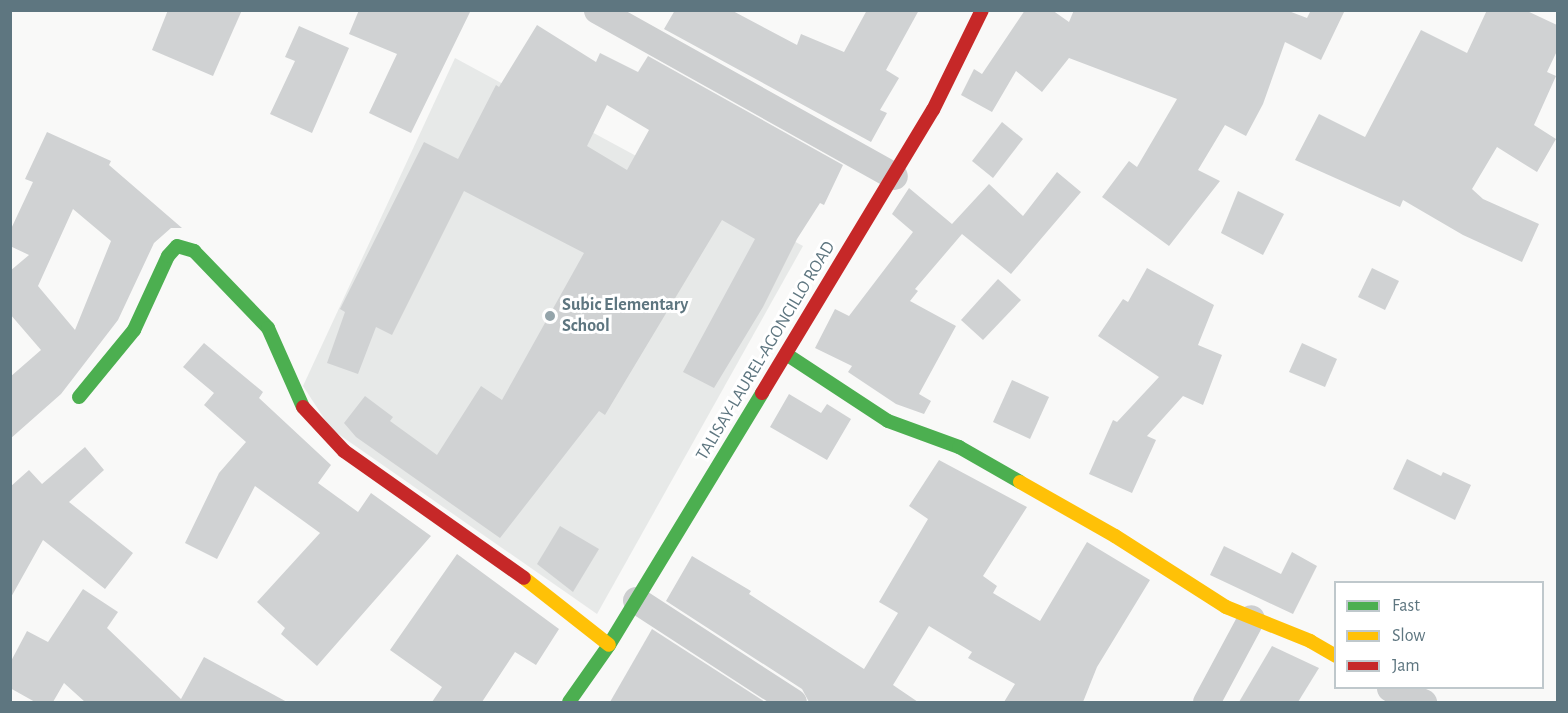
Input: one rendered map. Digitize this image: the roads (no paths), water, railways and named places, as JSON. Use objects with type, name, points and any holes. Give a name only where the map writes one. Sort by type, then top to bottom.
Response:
[{"type":"street","points":[[597,10],[894,176]]},
{"type":"street","name":"TALISAY-LAUREL-AGONCILLO ROAD","points":[[569,702],[609,645],[894,176],[933,110],[982,10]]},
{"type":"street","points":[[79,397],[134,330],[168,256],[177,246],[194,250],[268,328],[297,401],[344,451],[523,577],[609,645]]},
{"type":"street","points":[[786,354],[888,421],[959,447],[1115,536],[1226,607],[1310,641],[1334,655]]},
{"type":"street","points":[[636,600],[793,702]]},
{"type":"street","points":[[1206,702],[1251,618]]},
{"type":"street","points":[[1394,689],[1423,702]]},
{"type":"place","name":"Subic Elementary School","points":[[550,316]]}]
